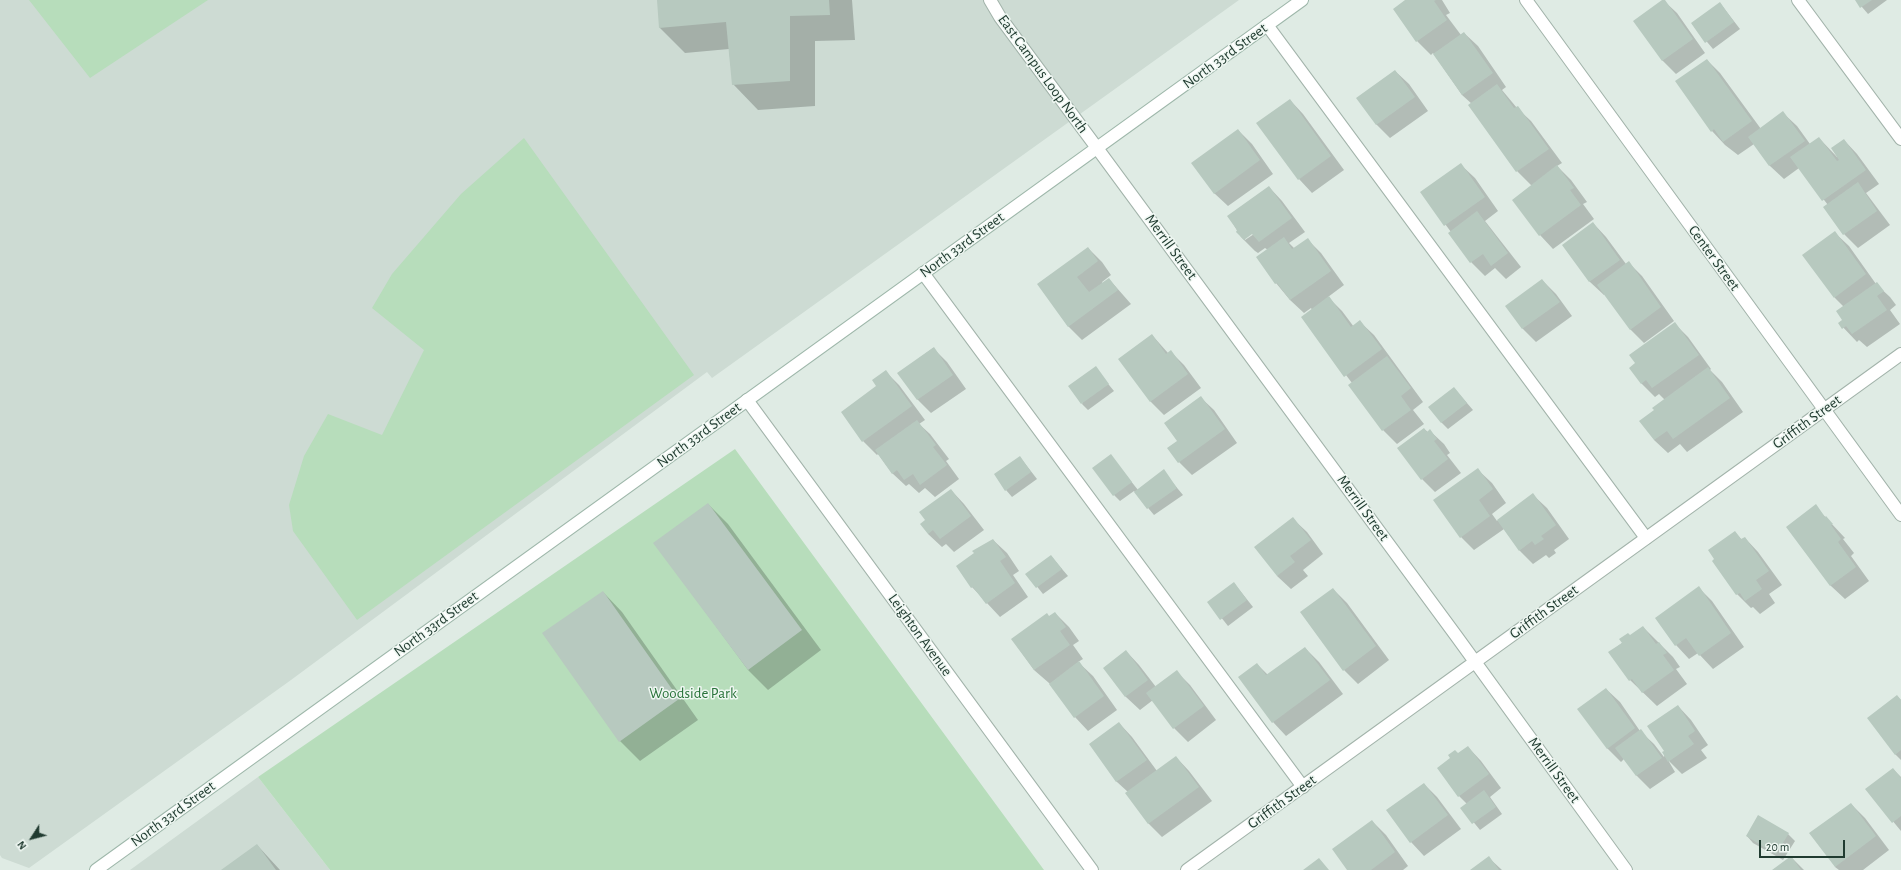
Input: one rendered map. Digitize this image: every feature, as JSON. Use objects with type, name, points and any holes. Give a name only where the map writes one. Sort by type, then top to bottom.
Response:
[{"type":"street","name":"East Campus Loop North","points":[[990,0],[1004,23],[1097,148]]},
{"type":"street","name":"North 33rd Street","points":[[96,870],[1302,0]]},
{"type":"street","name":"Center Street","points":[[1526,0],[1901,515]]},
{"type":"street","points":[[1798,0],[1901,139]]},
{"type":"street","points":[[1267,25],[1646,538]]},
{"type":"street","name":"Merrill Street","points":[[1097,148],[1476,662],[1626,870]]},
{"type":"street","points":[[923,273],[1303,787]]},
{"type":"street","name":"Griffith Street","points":[[1187,870],[1901,354]]},
{"type":"street","name":"Leighton Avenue","points":[[747,400],[1092,870]]},
{"type":"shaded area","points":[[0,0],[1239,0],[712,378],[707,372],[291,680],[29,868],[2,858],[0,855]]},
{"type":"shaded area","points":[[258,777],[330,870],[130,870]]},
{"type":"green space","points":[[29,0],[208,0],[90,78]]},
{"type":"green space","points":[[524,138],[694,375],[357,620],[293,531],[289,505],[304,456],[328,414],[382,435],[424,350],[372,308],[392,274],[461,194]]},
{"type":"green space","name":"Woodside Park","points":[[735,449],[1044,870],[330,870],[258,777]]},
{"type":"building","points":[[657,0],[829,0],[830,15],[790,16],[790,81],[732,85],[726,22],[659,28]]},
{"type":"building","points":[[1405,0],[1436,0],[1434,1],[1447,20],[1416,42],[1393,9]]},
{"type":"building","points":[[1662,0],[1665,0],[1693,39],[1662,61],[1633,21]]},
{"type":"building","points":[[1855,0],[1872,0],[1860,8]]},
{"type":"building","points":[[1720,2],[1734,22],[1705,43],[1691,23]]},
{"type":"building","points":[[1464,32],[1493,73],[1462,95],[1433,54]]},
{"type":"building","points":[[1707,59],[1752,121],[1723,142],[1714,129],[1711,132],[1675,81]]},
{"type":"building","points":[[1395,70],[1415,97],[1376,125],[1356,98]]},
{"type":"building","points":[[1497,84],[1514,108],[1518,106],[1549,149],[1516,172],[1468,105]]},
{"type":"building","points":[[1290,99],[1331,156],[1298,180],[1256,123]]},
{"type":"building","points":[[1783,111],[1805,141],[1769,166],[1748,137]]},
{"type":"building","points":[[1238,129],[1260,160],[1214,194],[1191,163]]},
{"type":"building","points":[[1819,137],[1837,161],[1839,160],[1831,148],[1844,139],[1866,170],[1822,201],[1790,157]]},
{"type":"building","points":[[1461,163],[1485,197],[1444,226],[1420,192]]},
{"type":"building","points":[[1557,165],[1574,188],[1570,190],[1581,205],[1539,236],[1512,200]]},
{"type":"building","points":[[1858,182],[1877,211],[1843,235],[1823,207]]},
{"type":"building","points":[[1269,186],[1292,218],[1259,242],[1252,234],[1244,240],[1236,232],[1237,230],[1227,216]]},
{"type":"building","points":[[1477,211],[1508,253],[1491,266],[1483,254],[1470,263],[1448,233]]},
{"type":"building","points":[[1593,222],[1620,260],[1589,282],[1562,245]]},
{"type":"building","points":[[1835,231],[1866,274],[1834,298],[1802,255]]},
{"type":"building","points":[[1284,237],[1292,249],[1308,238],[1331,271],[1290,300],[1277,283],[1275,284],[1256,257]]},
{"type":"building","points":[[1088,247],[1098,261],[1077,277],[1089,292],[1109,278],[1118,290],[1068,327],[1037,284]]},
{"type":"building","points":[[1629,261],[1661,307],[1630,330],[1597,285]]},
{"type":"building","points":[[1542,279],[1560,302],[1522,329],[1505,306]]},
{"type":"building","points":[[1877,282],[1884,291],[1877,296],[1887,310],[1852,334],[1846,326],[1842,329],[1838,323],[1842,320],[1836,311]]},
{"type":"building","points":[[1329,296],[1351,327],[1360,320],[1382,349],[1344,377],[1301,317]]},
{"type":"building","points":[[1675,322],[1699,355],[1652,388],[1646,380],[1641,384],[1629,368],[1635,363],[1629,355]]},
{"type":"building","points":[[1152,334],[1166,354],[1171,350],[1188,374],[1150,402],[1118,359]]},
{"type":"building","points":[[934,347],[953,375],[917,400],[897,373]]},
{"type":"building","points":[[1387,356],[1411,388],[1401,396],[1411,410],[1382,431],[1348,385]]},
{"type":"building","points":[[1096,366],[1109,384],[1081,404],[1068,386]]},
{"type":"building","points":[[1708,367],[1730,398],[1673,439],[1667,431],[1654,440],[1639,421],[1654,410],[1652,408]]},
{"type":"building","points":[[886,370],[912,406],[862,442],[841,412],[876,386],[872,380]]},
{"type":"building","points":[[1454,387],[1467,403],[1441,423],[1428,407]]},
{"type":"building","points":[[1201,396],[1225,429],[1178,463],[1167,448],[1177,441],[1164,423]]},
{"type":"building","points":[[917,420],[936,445],[933,447],[947,465],[920,485],[913,474],[904,480],[897,470],[892,474],[875,450]]},
{"type":"building","points":[[1424,428],[1427,432],[1430,429],[1437,439],[1434,441],[1448,459],[1421,480],[1397,448]]},
{"type":"building","points":[[1111,454],[1132,482],[1113,496],[1092,468]]},
{"type":"building","points":[[1020,456],[1031,472],[1005,491],[994,474]]},
{"type":"building","points":[[1478,468],[1493,489],[1479,500],[1490,516],[1460,538],[1433,500]]},
{"type":"building","points":[[1164,469],[1177,488],[1147,509],[1134,492]]},
{"type":"building","points":[[951,489],[971,516],[940,539],[933,530],[928,534],[920,524],[925,520],[919,512]]},
{"type":"building","points":[[1533,493],[1556,525],[1541,536],[1544,539],[1535,545],[1532,541],[1519,551],[1497,520]]},
{"type":"building","points":[[708,503],[802,630],[748,670],[653,543]]},
{"type":"building","points":[[1816,504],[1825,517],[1826,516],[1833,524],[1831,525],[1841,539],[1838,542],[1856,567],[1830,586],[1786,527]]},
{"type":"building","points":[[1293,517],[1311,540],[1290,556],[1295,562],[1277,576],[1254,547]]},
{"type":"building","points":[[1735,531],[1741,539],[1745,537],[1769,571],[1756,580],[1762,589],[1745,601],[1740,593],[1736,595],[1712,561],[1714,559],[1708,550]]},
{"type":"building","points":[[993,539],[1006,557],[1000,561],[1015,583],[986,604],[973,587],[971,588],[956,566],[974,553],[972,551]]},
{"type":"building","points":[[1051,555],[1062,569],[1036,588],[1025,574]]},
{"type":"building","points":[[1234,582],[1247,600],[1220,620],[1207,602]]},
{"type":"building","points":[[1699,586],[1731,633],[1699,656],[1686,638],[1675,646],[1655,618]]},
{"type":"building","points":[[1333,588],[1376,646],[1343,671],[1300,612]]},
{"type":"building","points":[[603,591],[679,699],[619,742],[542,633]]},
{"type":"building","points":[[1055,612],[1066,627],[1060,631],[1070,645],[1034,670],[1011,639],[1047,613],[1049,616]]},
{"type":"building","points":[[1643,626],[1656,644],[1659,642],[1667,653],[1663,655],[1674,670],[1642,693],[1632,679],[1629,681],[1608,652],[1622,643],[1619,639],[1628,633],[1630,635]]},
{"type":"building","points":[[1305,647],[1330,680],[1272,723],[1238,677],[1257,663],[1266,675]]},
{"type":"building","points":[[1126,650],[1148,680],[1125,697],[1103,668]]},
{"type":"building","points":[[1079,661],[1104,696],[1074,718],[1049,684]]},
{"type":"building","points":[[1177,670],[1204,706],[1173,729],[1146,693]]},
{"type":"building","points":[[1606,688],[1635,728],[1607,749],[1577,709]]},
{"type":"building","points":[[1897,695],[1901,700],[1901,750],[1895,755],[1867,718]]},
{"type":"building","points":[[1678,705],[1695,731],[1688,736],[1694,744],[1668,762],[1662,752],[1664,751],[1647,726]]},
{"type":"building","points":[[1119,722],[1147,760],[1116,782],[1089,744]]},
{"type":"building","points":[[1641,729],[1662,758],[1636,776],[1615,748]]},
{"type":"building","points":[[1468,746],[1489,774],[1458,797],[1437,768],[1450,758],[1448,755],[1455,750],[1458,753]]},
{"type":"building","points":[[1176,756],[1199,787],[1148,824],[1125,793]]},
{"type":"building","points":[[1893,768],[1901,778],[1901,816],[1892,823],[1865,789]]},
{"type":"building","points":[[1424,783],[1448,815],[1410,843],[1386,810]]},
{"type":"building","points":[[1484,790],[1496,807],[1472,824],[1460,808]]},
{"type":"building","points":[[1851,803],[1876,836],[1835,867],[1809,833]]},
{"type":"building","points":[[1758,815],[1789,833],[1776,854],[1746,836]]},
{"type":"building","points":[[1372,820],[1395,852],[1371,870],[1347,870],[1332,849]]},
{"type":"building","points":[[257,844],[276,870],[221,870]]},
{"type":"building","points":[[1489,856],[1499,870],[1470,870]]},
{"type":"building","points":[[1791,856],[1801,870],[1772,870]]},
{"type":"building","points":[[1319,858],[1329,870],[1303,870]]}]
